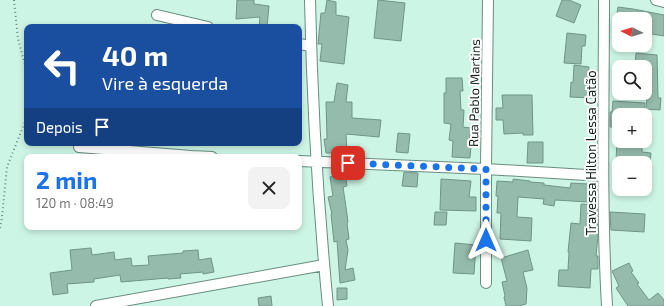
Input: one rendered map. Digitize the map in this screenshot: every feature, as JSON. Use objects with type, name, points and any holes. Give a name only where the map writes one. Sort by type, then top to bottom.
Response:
[{"type":"street","points":[[310,0],[317,162],[328,306]]},
{"type":"street","name":"Rua Pablo Martins","points":[[486,283],[488,0]]},
{"type":"street","name":"Travessa Hilton Lessa Catão","points":[[604,0],[603,176],[604,261],[607,306]]},
{"type":"street","points":[[656,0],[664,2]]},
{"type":"street","points":[[157,15],[195,24]]},
{"type":"street","points":[[302,44],[311,46]]},
{"type":"street","points":[[79,147],[172,154]]},
{"type":"street","points":[[302,161],[486,169],[603,176]]},
{"type":"street","points":[[96,306],[324,265]]},
{"type":"path","points":[[14,0],[18,39],[24,61]]},
{"type":"path","points":[[0,228],[7,167],[24,124]]},
{"type":"building","points":[[237,0],[254,0],[254,4],[269,6],[267,24],[259,24],[260,17],[236,19]]},
{"type":"building","points":[[327,0],[336,2],[336,15],[349,17],[344,64],[320,61],[322,44],[318,44],[321,13],[325,13]]},
{"type":"building","points":[[378,0],[405,3],[401,41],[374,38]]},
{"type":"building","points":[[562,0],[569,0],[581,5],[574,23],[556,16]]},
{"type":"building","points":[[618,7],[648,12],[617,12]]},
{"type":"building","points":[[652,13],[664,15],[664,36],[652,34]]},
{"type":"building","points":[[567,33],[586,35],[585,46],[582,46],[581,64],[564,63]]},
{"type":"building","points":[[636,53],[657,55],[658,98],[661,98],[660,110],[646,108],[647,100],[652,100],[652,60],[635,60]]},
{"type":"building","points":[[574,65],[589,67],[588,84],[593,84],[592,98],[570,97],[571,82],[573,83]]},
{"type":"building","points":[[446,78],[462,78],[463,91],[460,91],[461,110],[464,110],[463,127],[471,128],[469,146],[471,146],[470,158],[452,157],[453,141],[449,140],[451,124],[444,123],[444,93],[446,93]]},
{"type":"building","points":[[337,83],[348,85],[346,102],[352,102],[352,118],[381,120],[379,137],[346,134],[347,153],[326,153],[324,139],[327,139],[326,102],[334,102]]},
{"type":"building","points":[[502,95],[532,95],[533,135],[523,135],[523,133],[504,134],[503,120],[496,120],[496,108],[503,108]]},
{"type":"building","points":[[613,101],[645,103],[645,108],[612,108]]},
{"type":"building","points":[[610,112],[612,112],[612,127],[610,127]]},
{"type":"building","points":[[398,133],[410,134],[408,153],[396,152]]},
{"type":"building","points":[[528,142],[543,142],[543,163],[527,163]]},
{"type":"building","points":[[617,148],[642,148],[642,152],[651,153],[651,156],[616,156]]},
{"type":"building","points":[[404,172],[418,173],[417,187],[402,186]]},
{"type":"building","points":[[345,174],[347,186],[343,187],[349,239],[346,240],[348,250],[345,270],[353,268],[355,280],[340,283],[337,241],[334,242],[332,214],[328,197],[333,196],[330,177]]},
{"type":"building","points":[[441,179],[471,181],[469,197],[476,197],[476,211],[440,210]]},
{"type":"building","points":[[513,179],[570,188],[571,183],[589,184],[588,202],[555,200],[554,206],[543,204],[544,199],[518,197],[517,217],[532,218],[531,241],[500,239],[501,213],[497,213],[497,181],[513,182]]},
{"type":"building","points":[[581,204],[597,205],[598,235],[596,256],[598,256],[598,269],[591,269],[590,288],[558,286],[559,270],[568,270],[571,223],[580,224]]},
{"type":"building","points":[[435,212],[447,212],[446,225],[434,225]]},
{"type":"building","points":[[610,212],[645,214],[644,232],[611,230]]},
{"type":"building","points":[[455,243],[476,245],[474,274],[453,273]]},
{"type":"building","points":[[91,248],[92,255],[114,252],[115,260],[131,258],[132,266],[149,265],[148,256],[198,250],[199,260],[211,258],[214,272],[203,274],[203,272],[180,274],[181,278],[121,282],[120,275],[94,279],[94,282],[67,284],[68,293],[53,295],[50,273],[72,270],[70,250]]},
{"type":"building","points":[[528,250],[533,270],[523,272],[527,288],[526,304],[519,306],[506,306],[502,282],[507,281],[501,258]]},
{"type":"building","points":[[629,263],[633,271],[631,272],[639,283],[637,284],[649,300],[658,293],[664,300],[664,306],[628,306],[616,288],[619,286],[612,271]]},
{"type":"building","points":[[337,288],[347,288],[347,299],[337,300]]},
{"type":"building","points":[[271,296],[272,306],[259,306],[258,298]]},
{"type":"route","points":[[348,163],[486,169],[486,240]]}]
